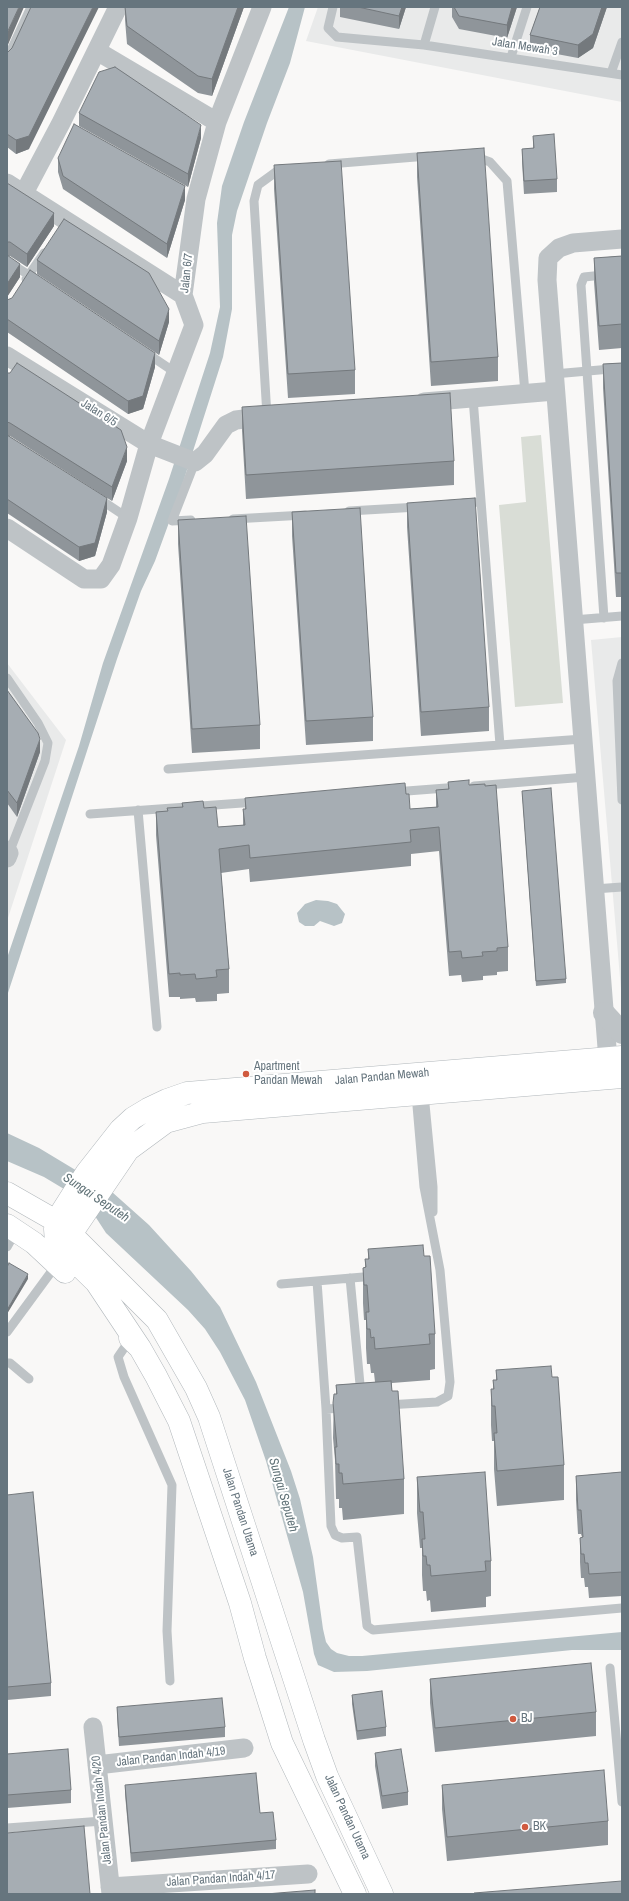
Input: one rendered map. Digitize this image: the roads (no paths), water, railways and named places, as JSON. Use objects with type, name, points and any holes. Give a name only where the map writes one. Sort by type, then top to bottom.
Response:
[{"type":"main road","name":"Jalan Pandan Mewah","points":[[95,1178],[128,1150],[166,1122],[203,1112],[420,1094],[615,1068]]},
{"type":"main road","name":"Jalan Pandan Mewah","points":[[60,1241],[76,1203],[95,1178],[120,1130],[133,1118],[167,1100],[187,1093],[615,1068]]},
{"type":"main road","points":[[16,1198],[45,1208],[76,1203],[105,1266]]},
{"type":"main road","name":"Jalan Pandan Utama","points":[[16,1198],[60,1241],[105,1266],[157,1320],[196,1388],[210,1417],[314,1740],[327,1776],[382,1894]]},
{"type":"main road","points":[[10,1234],[34,1243],[45,1245],[60,1241],[96,1282],[156,1376],[185,1437],[240,1603],[255,1658],[282,1743],[355,1894]]},
{"type":"street","points":[[24,194],[64,125],[118,7]]},
{"type":"street","name":"Jalan 6/7","points":[[7,528],[84,579],[101,579],[111,565],[128,518],[149,444],[194,325],[183,295],[193,197],[217,122],[262,7]]},
{"type":"street","points":[[97,51],[217,122]]},
{"type":"street","points":[[7,183],[63,223],[183,295]]},
{"type":"street","points":[[615,1068],[604,1013],[547,280],[548,258],[559,248],[573,243],[622,239]]},
{"type":"street","name":"Jalan 6/5","points":[[13,363],[149,444],[196,462]]},
{"type":"street","points":[[409,403],[525,393],[555,382]]},
{"type":"street","points":[[196,462],[205,454],[226,425],[236,420],[275,415]]},
{"type":"street","points":[[604,1013],[622,1033]]},
{"type":"street","name":"Jalan Pandan Indah 4/20","points":[[93,1727],[111,1890]]},
{"type":"street","name":"Jalan Pandan Indah 4/19","points":[[97,1765],[244,1748]]},
{"type":"street","name":"Jalan Pandan Indah 4/17","points":[[111,1890],[308,1874]]},
{"type":"lane","points":[[7,59],[31,7]]},
{"type":"lane","name":"Jalan Mewah 3","points":[[333,7],[328,28],[337,38],[424,45],[622,75]]},
{"type":"lane","points":[[424,45],[435,7]]},
{"type":"lane","points":[[511,57],[527,7]]},
{"type":"lane","points":[[611,73],[622,42]]},
{"type":"lane","points":[[468,153],[490,162],[507,180],[525,393]]},
{"type":"lane","points":[[319,165],[437,155]]},
{"type":"lane","points":[[275,415],[254,201],[258,186],[280,169],[296,168]]},
{"type":"lane","points":[[20,288],[49,244]]},
{"type":"lane","points":[[7,261],[48,288]]},
{"type":"lane","points":[[604,618],[581,285],[584,277],[622,273]]},
{"type":"lane","points":[[138,347],[176,372]]},
{"type":"lane","points":[[555,382],[587,371],[622,368]]},
{"type":"lane","points":[[473,398],[500,745]]},
{"type":"lane","points":[[196,462],[172,521],[203,520]]},
{"type":"lane","points":[[88,492],[128,518]]},
{"type":"lane","points":[[451,504],[482,502]]},
{"type":"lane","points":[[340,512],[428,506]]},
{"type":"lane","points":[[226,519],[316,514]]},
{"type":"lane","points":[[573,620],[622,616]]},
{"type":"lane","points":[[622,663],[617,680],[622,800]]},
{"type":"lane","points":[[7,678],[38,723],[48,743],[45,761],[8,854]]},
{"type":"lane","points":[[168,769],[583,739]]},
{"type":"lane","points":[[382,792],[586,777]]},
{"type":"lane","points":[[90,814],[264,801]]},
{"type":"lane","points":[[138,810],[157,1027]]},
{"type":"lane","points":[[594,889],[622,887]]},
{"type":"lane","points":[[377,1406],[437,1402],[448,1396],[450,1382],[433,1226],[433,1187],[420,1094]]},
{"type":"lane","points":[[7,1332],[60,1241]]},
{"type":"lane","points":[[281,1284],[387,1275]]},
{"type":"lane","points":[[326,1409],[358,1407],[350,1278]]},
{"type":"lane","points":[[317,1281],[326,1409],[331,1526],[335,1534],[342,1538],[357,1537],[366,1626],[373,1630],[622,1608]]},
{"type":"lane","points":[[135,1344],[118,1357],[124,1377],[172,1485],[167,1631],[170,1681]]},
{"type":"lane","points":[[7,1363],[10,1363],[29,1379]]},
{"type":"lane","points":[[610,1668],[622,1802]]},
{"type":"lane","points":[[7,1828],[103,1821]]},
{"type":"water","points":[[289,7],[305,7],[290,63],[267,123],[237,211],[232,235],[232,309],[223,357],[179,495],[155,561],[141,591],[117,659],[7,996],[7,958],[79,746],[103,663],[169,479],[210,353],[220,307],[217,223],[222,186],[244,122]]},
{"type":"water","points":[[316,900],[328,901],[337,904],[345,914],[342,923],[334,926],[320,921],[314,926],[305,926],[299,922],[297,913],[305,904]]},
{"type":"water","name":"Sungai Seputeh","points":[[7,1133],[39,1148],[112,1192],[149,1225],[191,1271],[220,1307],[256,1382],[291,1471],[300,1499],[313,1557],[323,1629],[326,1642],[331,1649],[337,1653],[349,1656],[362,1656],[622,1632],[622,1650],[572,1650],[367,1671],[334,1672],[318,1665],[314,1654],[303,1592],[266,1461],[245,1400],[220,1352],[205,1329],[188,1310],[106,1233],[93,1213],[69,1192],[44,1177],[7,1161]]},
{"type":"place","name":"Apartment Pandan Mewah","points":[[246,1074]]},
{"type":"place","name":"BJ","points":[[513,1719]]},
{"type":"place","name":"BK","points":[[525,1827]]}]
